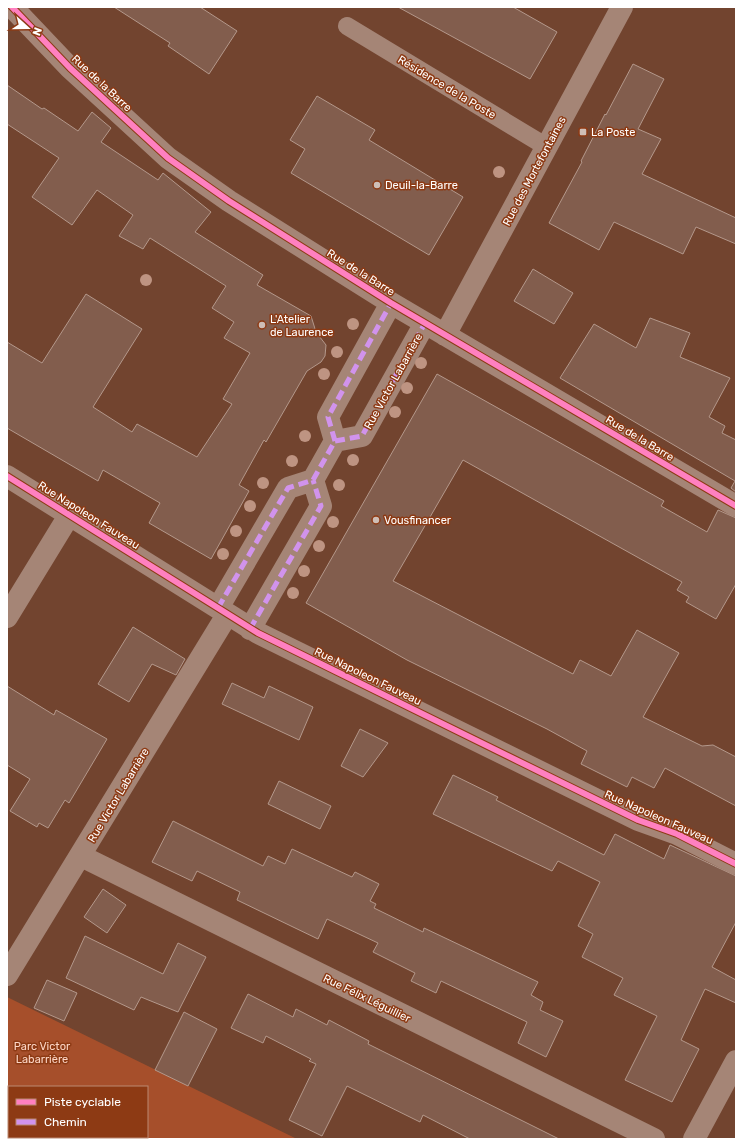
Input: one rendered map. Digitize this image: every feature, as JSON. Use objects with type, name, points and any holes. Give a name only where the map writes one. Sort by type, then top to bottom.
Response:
[{"type":"street","name":"Rue de la Barre","points":[[12,7],[70,68],[168,158],[229,201],[391,303],[736,506]]},
{"type":"street","name":"Rue des Mortefontaines","points":[[445,335],[622,7]]},
{"type":"street","points":[[250,629],[321,506],[313,480],[335,441],[328,417],[391,303]]},
{"type":"street","name":"Rue Victor Labarrière","points":[[335,441],[362,436],[425,323]]},
{"type":"street","name":"Rue Napoleon Fauveau","points":[[7,476],[70,514],[250,629],[638,820],[678,834],[736,864]]},
{"type":"street","name":"Rue Victor Labarrière","points":[[7,975],[81,856],[223,611],[288,488],[313,480]]},
{"type":"street","points":[[7,617],[70,514]]},
{"type":"street","name":"Rue Félix Léguillier","points":[[81,856],[654,1139]]},
{"type":"street","points":[[694,1139],[736,1061]]},
{"type":"lane","name":"Résidence de la Poste","points":[[347,26],[547,147]]},
{"type":"green space","name":"Parc Victor Labarrière","points":[[7,997],[297,1139],[7,1139]]},
{"type":"building","points":[[114,7],[200,7],[237,31],[209,74],[168,46],[170,43]]},
{"type":"building","points":[[398,7],[513,7],[557,32],[530,79]]},
{"type":"building","points":[[633,64],[664,79],[638,129],[661,139],[642,174],[736,218],[736,244],[696,227],[683,254],[614,222],[599,250],[549,223],[582,162],[581,161],[605,114],[606,115]]},
{"type":"building","points":[[7,85],[78,131],[92,112],[111,128],[101,142],[158,180],[163,173],[211,212],[195,232],[263,275],[257,285],[311,316],[316,332],[326,345],[325,356],[321,362],[307,371],[266,442],[264,440],[239,485],[249,491],[211,559],[149,523],[160,503],[103,470],[98,481],[7,428],[7,342],[42,363],[86,294],[142,329],[93,407],[132,432],[137,424],[197,457],[232,404],[223,399],[250,353],[224,338],[234,322],[212,308],[226,286],[150,238],[143,249],[119,236],[133,215],[97,190],[72,225],[32,197],[59,158],[7,124]]},
{"type":"building","name":"Deuil-la-Barre","points":[[317,96],[375,130],[369,140],[463,197],[429,255],[291,173],[305,149],[290,140]]},
{"type":"building","points":[[533,269],[573,293],[554,324],[514,301]]},
{"type":"building","points":[[650,318],[690,333],[680,357],[730,378],[709,417],[725,426],[722,433],[736,440],[736,492],[731,488],[735,481],[560,378],[594,324],[636,348]]},
{"type":"building","points":[[437,374],[664,501],[661,506],[707,532],[718,510],[736,518],[736,584],[716,619],[686,602],[689,597],[677,590],[682,582],[463,460],[393,581],[573,674],[580,660],[611,676],[637,630],[679,653],[643,717],[702,746],[713,745],[736,757],[736,806],[665,768],[654,788],[632,777],[627,787],[581,764],[587,751],[547,729],[407,660],[306,603]]},
{"type":"building","points":[[133,627],[185,659],[176,675],[152,664],[129,702],[98,684]]},
{"type":"building","points":[[232,683],[264,698],[269,686],[313,707],[299,740],[222,704]]},
{"type":"building","points":[[7,686],[54,715],[56,710],[107,739],[69,803],[65,800],[48,828],[39,823],[37,827],[10,811],[30,779],[7,765]]},
{"type":"building","points":[[360,729],[388,743],[363,777],[341,766]]},
{"type":"building","points":[[453,775],[498,797],[496,800],[604,855],[615,834],[664,859],[670,845],[736,876],[736,922],[712,967],[736,980],[736,1003],[705,989],[681,1040],[699,1049],[672,1102],[625,1080],[657,1016],[614,995],[623,978],[582,957],[593,934],[578,926],[600,882],[558,861],[552,871],[433,814]]},
{"type":"building","points":[[279,781],[331,806],[320,829],[268,804]]},
{"type":"building","points":[[173,821],[263,866],[268,856],[285,864],[292,849],[352,877],[355,872],[379,884],[370,901],[376,904],[374,908],[423,932],[424,928],[538,982],[531,995],[543,1002],[540,1010],[563,1021],[546,1057],[518,1043],[527,1022],[441,981],[436,993],[411,981],[415,973],[373,952],[378,943],[327,919],[318,939],[237,900],[240,892],[197,871],[192,881],[152,862]]},
{"type":"building","points":[[103,889],[126,905],[107,933],[84,917]]},
{"type":"building","points":[[85,936],[163,974],[178,943],[206,957],[178,1012],[141,997],[134,1010],[66,978]]},
{"type":"building","points":[[47,980],[77,993],[64,1021],[34,1008]]},
{"type":"building","points":[[248,994],[293,1017],[296,1009],[327,1025],[329,1020],[369,1041],[368,1044],[559,1139],[470,1139],[423,1115],[420,1122],[347,1086],[322,1136],[289,1120],[316,1064],[309,1061],[311,1059],[266,1036],[263,1043],[231,1028]]},
{"type":"building","points":[[184,1012],[217,1029],[188,1086],[155,1070]]},
{"type":"marked path","points":[[218,608],[288,488],[313,480],[335,441],[328,417],[391,303]]},
{"type":"marked path","points":[[335,441],[362,436],[425,323]]},
{"type":"marked path","points":[[250,629],[321,506],[313,480]]},
{"type":"cycle path","points":[[12,7],[70,68],[168,158],[229,201],[391,303],[736,506]]},
{"type":"cycle path","points":[[7,476],[258,633],[638,820],[677,834],[736,864]]},
{"type":"place","name":"La Poste","points":[[583,132]]},
{"type":"place","name":"Deuil-la-Barre","points":[[377,185]]},
{"type":"place","name":"L'Atelier de Laurence","points":[[262,325]]},
{"type":"place","name":"Vousfinancer","points":[[376,520]]}]
